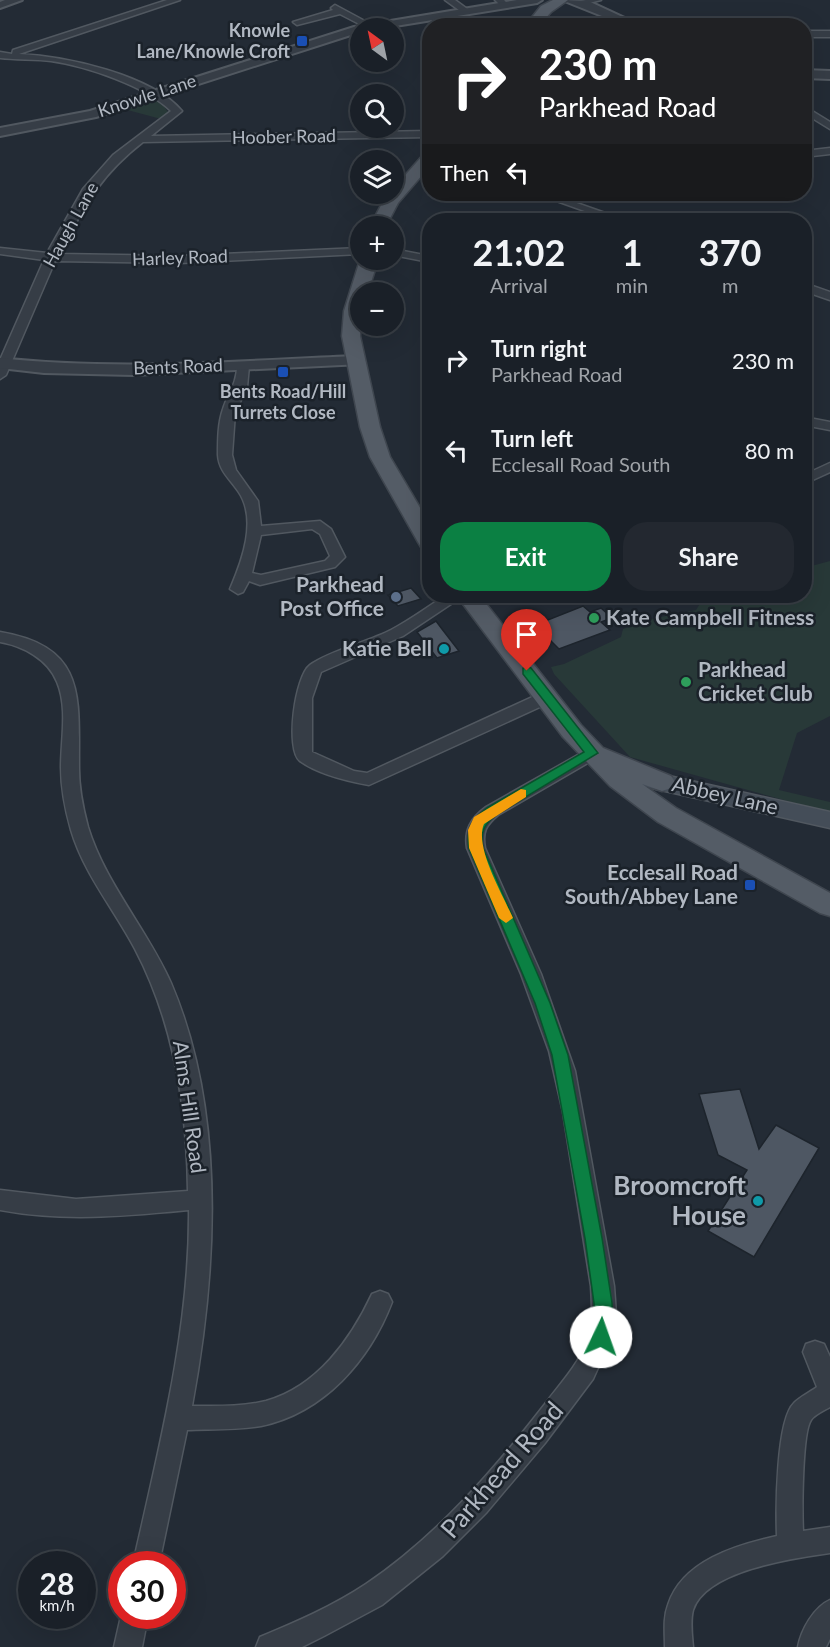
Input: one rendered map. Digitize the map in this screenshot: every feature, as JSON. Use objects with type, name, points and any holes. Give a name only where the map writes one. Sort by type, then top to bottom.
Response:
[{"type":"main road","points":[[538,18],[546,9],[562,0]]},
{"type":"main road","points":[[382,216],[422,168]]},
{"type":"main road","points":[[366,270],[353,311],[351,336],[370,427],[380,457],[422,530]]},
{"type":"main road","points":[[473,603],[592,753],[619,780],[667,815],[830,906]]},
{"type":"main road","points":[[592,753],[669,783],[660,798],[667,815]]},
{"type":"main road","name":"Abbey Lane","points":[[619,780],[637,777],[669,783],[830,820]]},
{"type":"street","points":[[0,5],[16,0]]},
{"type":"street","points":[[1,56],[176,0]]},
{"type":"street","points":[[448,0],[466,11]]},
{"type":"street","name":"Knowle Lane","points":[[404,21],[502,3],[537,0]]},
{"type":"street","points":[[567,0],[584,3],[619,18]]},
{"type":"street","points":[[584,3],[597,0]]},
{"type":"street","points":[[297,22],[337,10],[354,18]]},
{"type":"street","name":"Knowle Lane","points":[[0,132],[75,119],[350,32]]},
{"type":"street","points":[[812,34],[830,34]]},
{"type":"street","points":[[1,56],[73,62],[153,93]]},
{"type":"street","points":[[812,74],[830,75]]},
{"type":"street","name":"Haugh Lane","points":[[1,367],[50,259],[87,190],[109,165],[177,111],[173,105],[153,93]]},
{"type":"street","points":[[812,114],[830,126]]},
{"type":"street","name":"Hoober Road","points":[[140,139],[422,134]]},
{"type":"street","points":[[812,153],[830,151]]},
{"type":"street","points":[[564,201],[599,213]]},
{"type":"street","name":"Harley Road","points":[[0,251],[50,259],[139,260],[350,251]]},
{"type":"street","points":[[404,254],[422,258]]},
{"type":"street","points":[[812,290],[830,296]]},
{"type":"street","name":"Bents Road","points":[[1,367],[78,370],[356,361]]},
{"type":"street","points":[[243,366],[243,385],[228,412],[225,459],[231,476],[247,494],[255,531],[241,582],[260,580],[330,564],[338,557],[326,532],[315,524],[255,531]]},
{"type":"street","points":[[812,423],[830,426]]},
{"type":"street","points":[[812,476],[830,466]]},
{"type":"street","points":[[444,603],[396,633],[315,669],[306,685],[303,698],[303,751],[305,756],[350,776],[369,779],[547,697]]},
{"type":"street","name":"Alms Hill Road","points":[[0,637],[26,644],[43,654],[57,666],[67,681],[72,702],[70,779],[79,829],[93,865],[132,927],[160,980],[177,1027],[196,1132],[202,1199],[197,1290],[179,1418],[149,1551]]},
{"type":"street","name":"Parkhead Road","points":[[270,1647],[328,1620],[384,1587],[438,1545],[479,1504],[524,1453],[562,1401],[601,1337],[604,1323],[603,1303],[594,1238],[560,1055],[543,1003],[476,848],[474,838],[479,821],[492,811],[592,753]]},
{"type":"street","points":[[0,1200],[50,1209],[87,1210],[202,1199]]},
{"type":"street","points":[[179,1418],[249,1415],[289,1404],[340,1366],[375,1318],[380,1302]]},
{"type":"street","points":[[791,1545],[788,1492],[794,1465],[795,1431],[801,1412],[828,1394],[830,1384],[814,1352]]},
{"type":"street","points":[[679,1647],[681,1604],[692,1589],[721,1568],[747,1557],[791,1545],[830,1540]]},
{"type":"street","points":[[812,1647],[813,1641],[830,1614]]},
{"type":"street","points":[[128,1647],[132,1629]]},
{"type":"shaded area","points":[[151,98],[162,103],[169,114],[161,119],[120,108]]},
{"type":"shaded area","name":"Parkhead Cricket Club","points":[[830,561],[830,716],[797,733],[779,790],[830,802],[830,813],[630,757],[554,674],[551,667],[564,664],[621,637],[623,629],[656,618],[696,610],[700,603],[812,603],[812,566]]},
{"type":"building","points":[[411,588],[421,599],[398,606],[388,595]]},
{"type":"building","points":[[583,606],[590,612],[601,608],[612,618],[601,622],[610,630],[559,649],[535,625]]},
{"type":"building","points":[[436,621],[459,651],[437,658],[417,632]]},
{"type":"building","name":"Broomcroft House","points":[[740,1089],[759,1149],[776,1125],[819,1148],[754,1257],[708,1231],[747,1170],[718,1155],[699,1094]]},
{"type":"slow traffic","points":[[506,918],[476,848],[474,838],[479,821],[521,793]]},
{"type":"place","name":"Knowle Lane/Knowle Croft","points":[[302,41]]},
{"type":"place","name":"Bents Road/Hill Turrets Close","points":[[283,372]]},
{"type":"place","name":"Parkhead Post Office","points":[[396,597]]},
{"type":"place","name":"Kate Campbell Fitness","points":[[594,618]]},
{"type":"place","name":"Katie Bell","points":[[444,649]]},
{"type":"place","name":"Parkhead Cricket Club","points":[[686,682]]},
{"type":"place","name":"Ecclesall Road South/Abbey Lane","points":[[750,885]]},
{"type":"place","name":"Broomcroft House","points":[[758,1201]]},
{"type":"route","points":[[527,671],[572,731],[592,753],[492,811],[479,821],[474,838],[476,848],[543,1003],[560,1055],[594,1238],[603,1303],[604,1323],[601,1337]]}]
